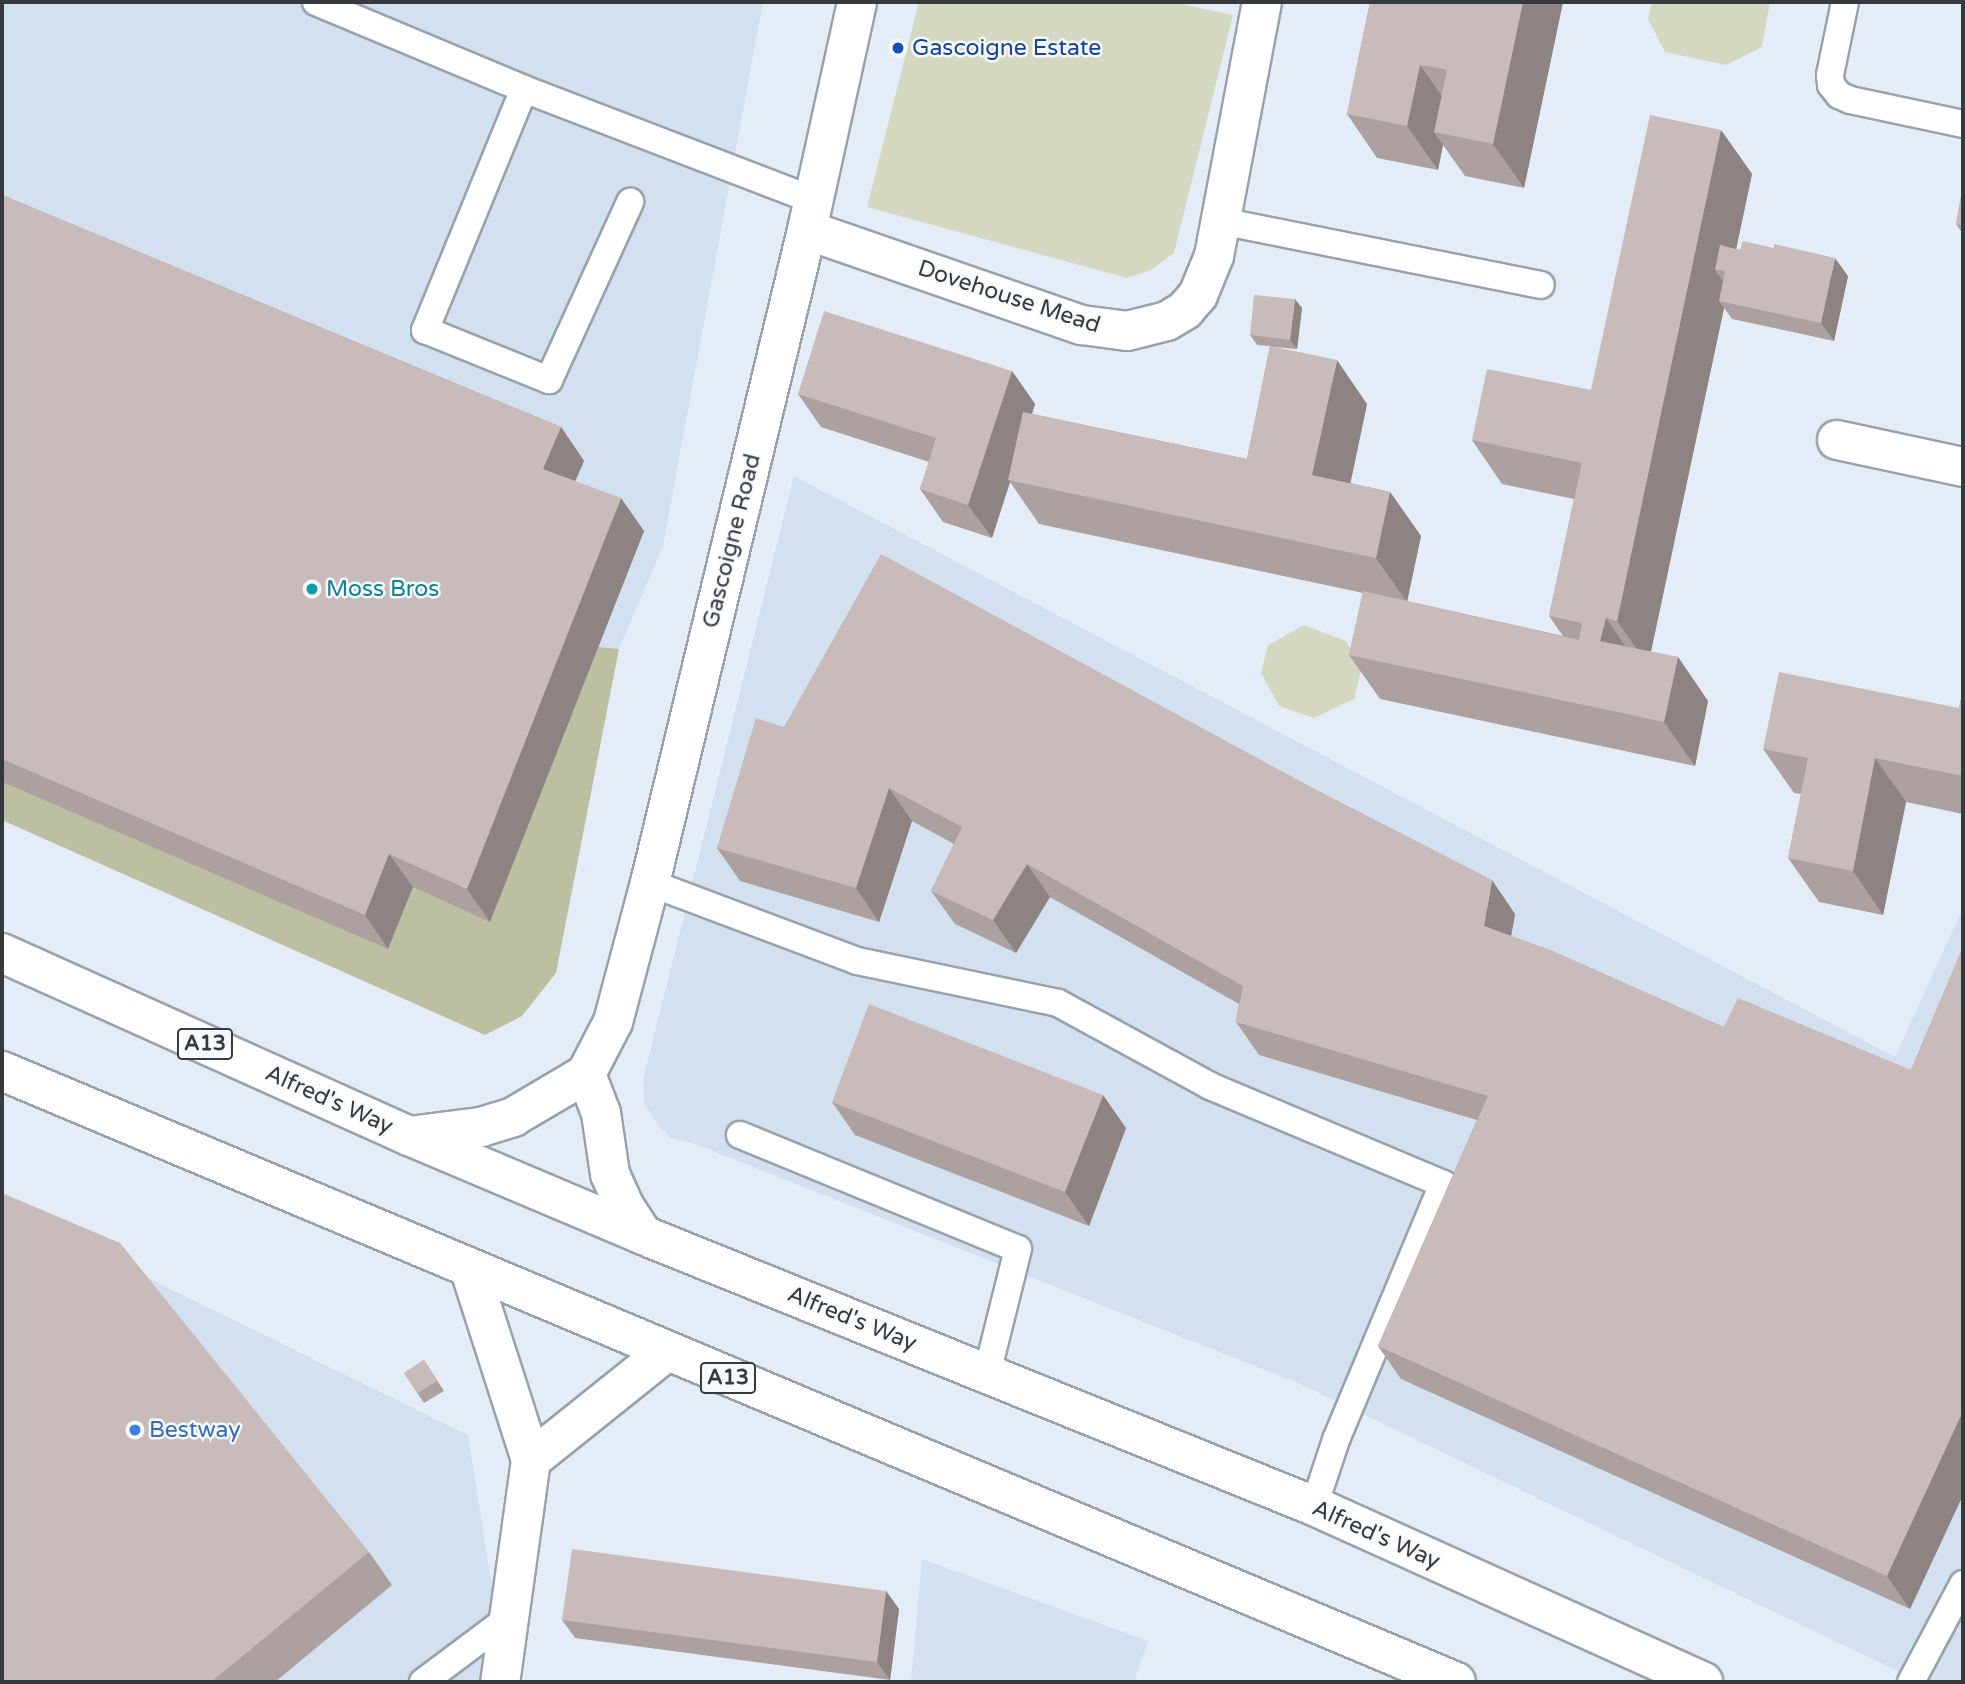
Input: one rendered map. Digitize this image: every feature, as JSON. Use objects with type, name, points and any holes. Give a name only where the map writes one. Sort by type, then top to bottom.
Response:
[{"type":"main road","name":"Gascoigne Road","points":[[586,1074],[613,1022],[650,883],[810,215],[857,2]]},
{"type":"main road","name":"Dovehouse Mead","points":[[810,215],[1083,325],[1128,331],[1149,328],[1185,310],[1208,277],[1262,2]]},
{"type":"main road","points":[[1837,440],[1963,467]]},
{"type":"main road","name":"Alfred's Way","points":[[2,953],[409,1136],[643,1235],[1314,1506],[1703,1682]]},
{"type":"main road","name":"A13","points":[[2,1071],[470,1270],[1456,1682]]},
{"type":"main road","points":[[409,1136],[481,1128],[513,1117],[586,1074],[601,1113],[610,1174],[625,1207],[643,1235]]},
{"type":"main road","points":[[470,1270],[531,1460],[500,1682]]},
{"type":"main road","points":[[531,1460],[667,1351]]},
{"type":"lane","points":[[316,2],[524,89],[810,215]]},
{"type":"lane","points":[[1845,2],[1830,75],[1831,85],[1839,95],[1963,124]]},
{"type":"lane","points":[[524,89],[425,330],[549,380],[630,202]]},
{"type":"lane","points":[[1221,221],[1541,285]]},
{"type":"lane","points":[[650,883],[857,961],[1058,1003],[1210,1086],[1443,1184],[1336,1440],[1314,1506]]},
{"type":"lane","points":[[740,1135],[1018,1249],[987,1373]]},
{"type":"lane","points":[[1911,1682],[1963,1584]]},
{"type":"lane","points":[[423,1682],[510,1616]]},
{"type":"shaded area","points":[[2,2],[763,2],[663,546],[619,649],[598,647],[388,949],[2,782]]},
{"type":"shaded area","points":[[794,476],[1895,1057],[1963,908],[1963,1682],[1920,1682],[1298,1383],[698,1145],[671,1138],[657,1124],[644,1103],[643,1079]]},
{"type":"shaded area","name":"Bestway","points":[[2,1217],[144,1276],[468,1435],[507,1682],[2,1682]]},
{"type":"shaded area","points":[[922,1559],[1148,1641],[1134,1682],[911,1682]]},
{"type":"green space","points":[[919,2],[1172,2],[1233,15],[1174,253],[1151,270],[1127,278],[867,207]]},
{"type":"green space","points":[[1652,2],[1770,2],[1762,47],[1726,65],[1665,52],[1648,19]]},
{"type":"green space","points":[[1304,625],[1346,641],[1361,670],[1354,699],[1314,718],[1279,706],[1261,673],[1268,645]]},
{"type":"green space","points":[[598,647],[619,649],[556,973],[522,1016],[485,1035],[4,821],[2,823],[2,782],[388,948],[413,887]]},
{"type":"building","points":[[1370,2],[1523,2],[1493,144],[1434,132],[1447,70],[1433,67],[1420,65],[1407,126],[1347,114]]},
{"type":"building","points":[[1650,115],[1721,130],[1617,621],[1606,618],[1600,641],[1678,657],[1664,722],[1349,655],[1363,591],[1579,640],[1582,623],[1549,616],[1582,463],[1472,440],[1487,369],[1591,390]]},
{"type":"building","points":[[1963,185],[1963,226],[1956,224]]},
{"type":"building","name":"Moss Bros","points":[[2,195],[561,427],[543,469],[621,498],[467,889],[389,854],[365,915],[2,759]]},
{"type":"building","points":[[1743,241],[1774,248],[1774,244],[1835,258],[1821,323],[1719,301],[1725,271],[1715,270],[1720,245],[1740,250]]},
{"type":"building","points":[[1254,295],[1295,299],[1290,340],[1250,335]]},
{"type":"building","points":[[824,311],[1012,371],[968,505],[920,489],[936,438],[798,394]]},
{"type":"building","points":[[1270,346],[1337,360],[1312,475],[1390,492],[1376,558],[1008,480],[1023,412],[1247,459]]},
{"type":"building","points":[[881,554],[1311,787],[1492,880],[1484,926],[1553,951],[1724,1027],[1738,998],[1911,1070],[1963,947],[1963,1411],[1887,1576],[1378,1346],[1488,1096],[1236,1022],[1243,986],[1027,864],[993,920],[931,891],[962,827],[889,788],[856,888],[717,848],[756,718],[784,727]]},
{"type":"building","points":[[1779,672],[1959,708],[1963,689],[1963,776],[1875,758],[1853,871],[1788,858],[1808,758],[1763,749]]},
{"type":"building","points":[[869,1004],[1103,1095],[1065,1192],[832,1102]]},
{"type":"building","name":"Bestway","points":[[2,1193],[120,1243],[369,1552],[211,1682],[2,1682]]},
{"type":"building","points":[[424,1360],[437,1381],[418,1393],[404,1373]]},
{"type":"building","points":[[572,1549],[886,1591],[877,1662],[562,1620]]},
{"type":"place","name":"Gascoigne Estate","points":[[898,48]]},
{"type":"place","name":"Moss Bros","points":[[312,589]]},
{"type":"place","name":"Bestway","points":[[135,1430]]}]
